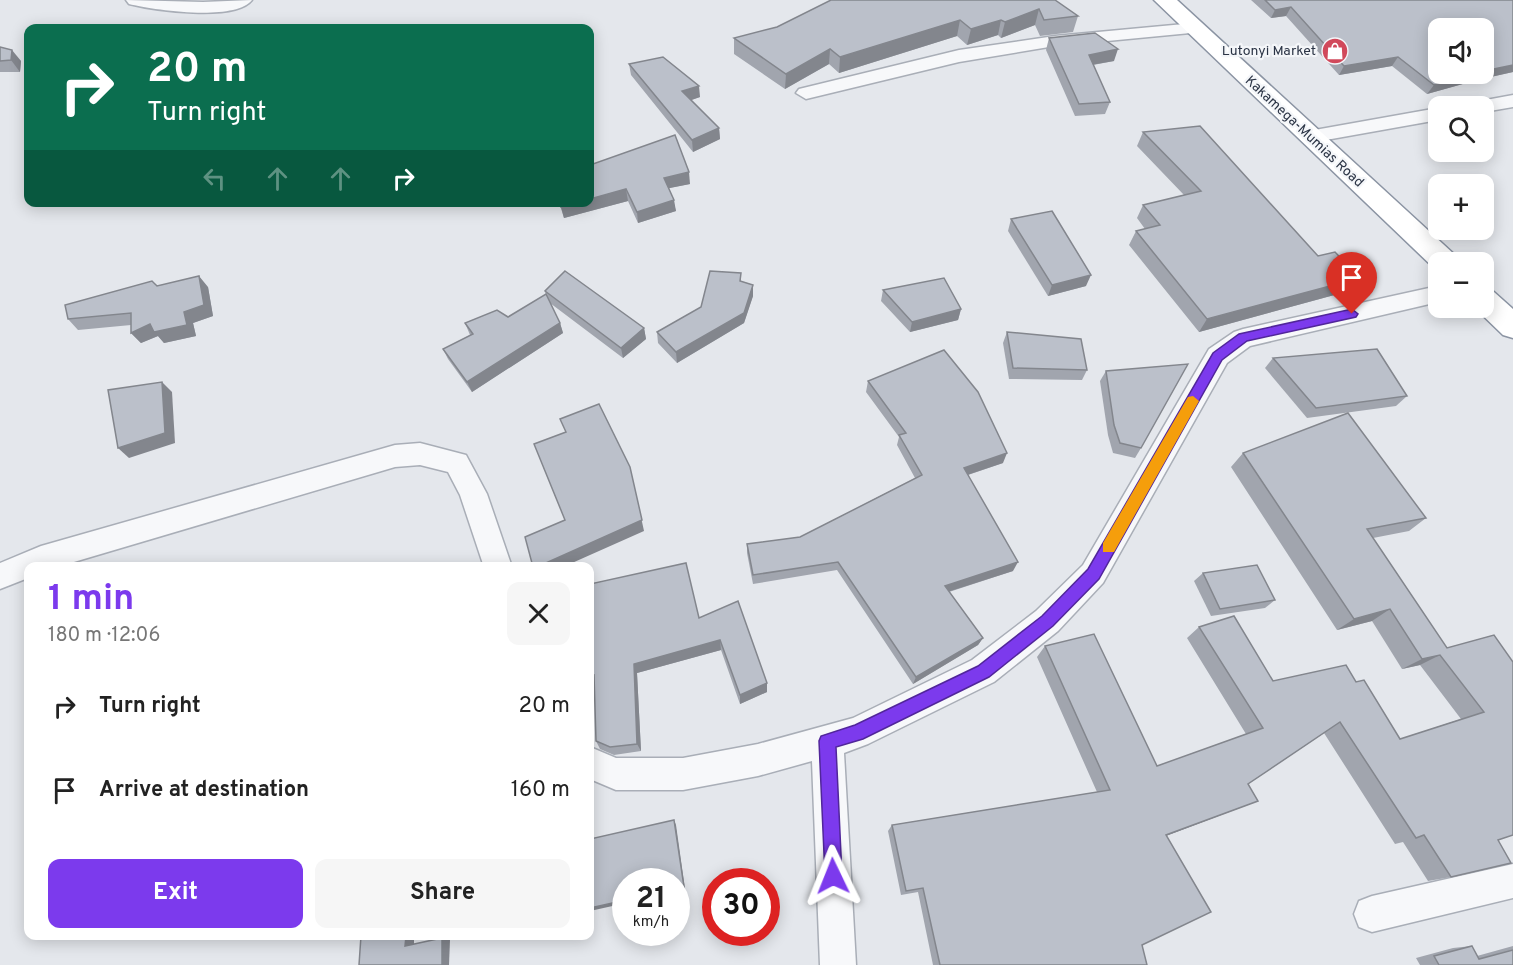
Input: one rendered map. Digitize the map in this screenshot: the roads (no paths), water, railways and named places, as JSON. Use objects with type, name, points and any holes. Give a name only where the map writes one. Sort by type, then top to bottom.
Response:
[{"type":"highway","name":"Kakamega-Mumias Road","points":[[1165,0],[1308,137],[1434,252]]},
{"type":"highway","points":[[1494,308],[1513,327]]},
{"type":"street","points":[[135,0],[191,9],[230,5],[243,0]]},
{"type":"street","points":[[806,93],[959,56],[1055,41],[1195,28]]},
{"type":"street","points":[[1494,104],[1513,101]]},
{"type":"street","points":[[1308,137],[1428,116]]},
{"type":"street","points":[[594,765],[616,774],[683,774],[758,760],[857,733],[983,672],[1047,621],[1093,574],[1218,356],[1243,338],[1428,296]]},
{"type":"street","points":[[34,562],[270,490],[395,456],[420,454],[457,463],[473,494],[496,562]]},
{"type":"street","points":[[0,576],[24,566]]},
{"type":"street","points":[[827,741],[838,965]]},
{"type":"street","points":[[1372,914],[1513,881]]},
{"type":"place","name":"Lutonyi Market","points":[[1335,51]]}]
